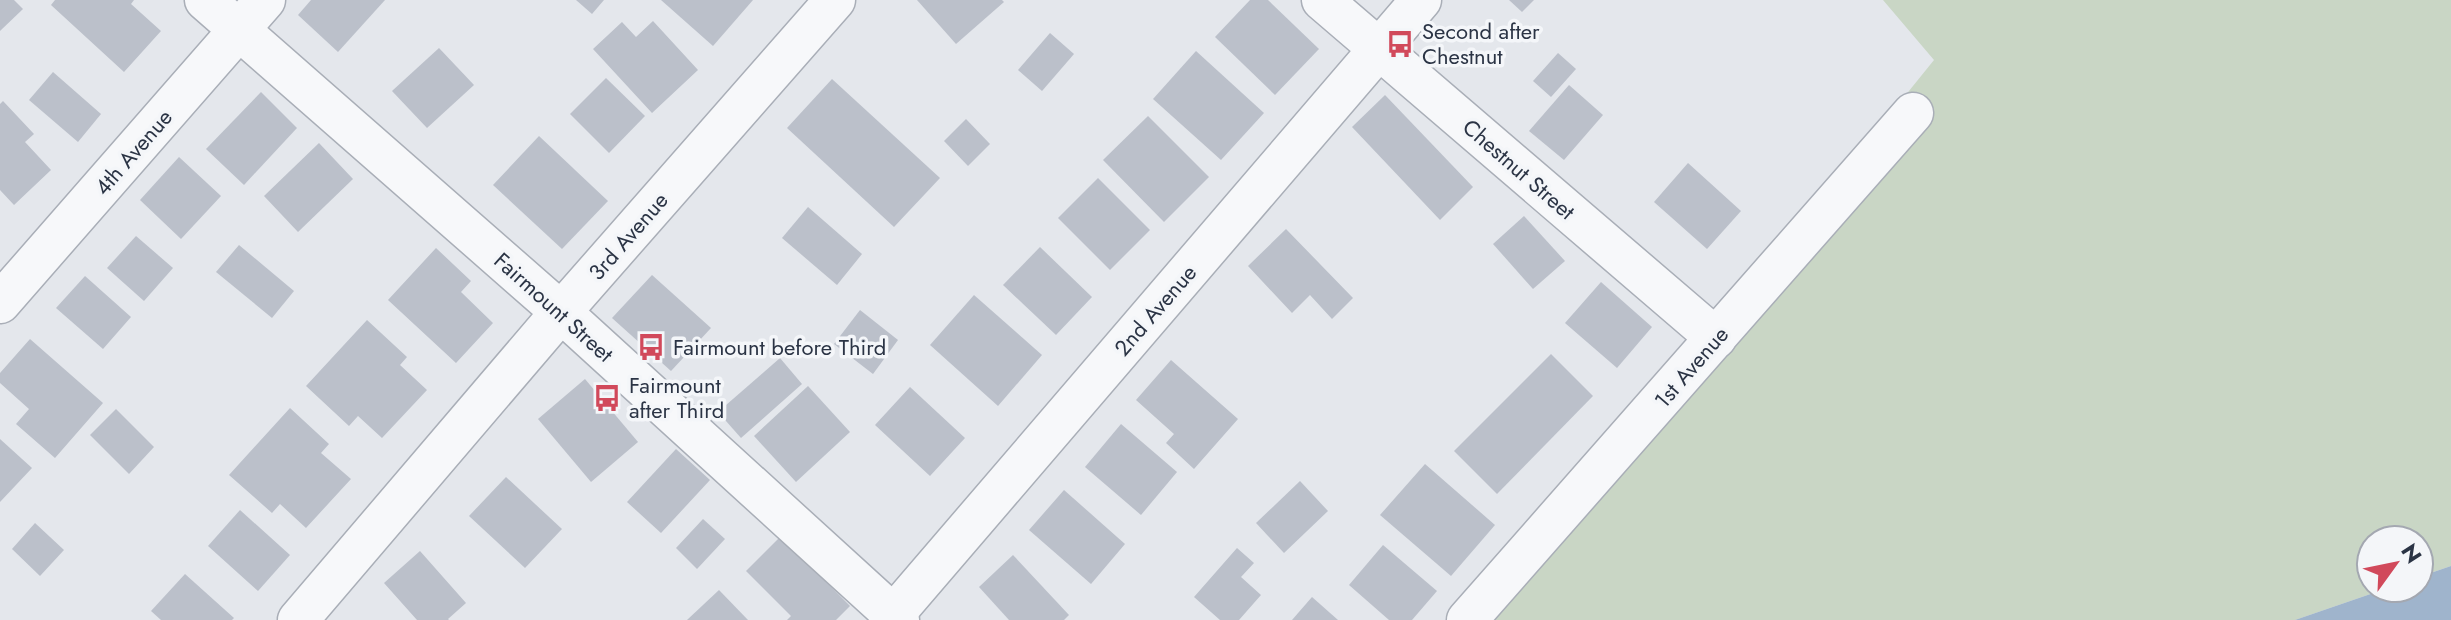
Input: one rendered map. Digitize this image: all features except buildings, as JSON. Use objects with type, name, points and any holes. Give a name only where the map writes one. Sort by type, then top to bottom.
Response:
[{"type":"street","name":"Fairmount Street","points":[[205,0],[561,312],[894,618]]},
{"type":"street","name":"4th Avenue","points":[[0,303],[265,0]]},
{"type":"street","name":"3rd Avenue","points":[[298,620],[561,312],[835,0]]},
{"type":"street","name":"Chestnut Street","points":[[1322,0],[1716,338]]},
{"type":"street","name":"2nd Avenue","points":[[894,618],[1421,0]]},
{"type":"street","name":"1st Avenue","points":[[1467,620],[1913,113]]},
{"type":"green space","points":[[1883,0],[2451,0],[2451,566],[2435,572],[2435,524],[2355,524],[2355,599],[2295,620],[1458,620],[1710,337],[1934,60]]},
{"type":"water","points":[[2451,566],[2451,620],[2295,620],[2355,599],[2355,604],[2435,604],[2435,572]]},
{"type":"place","name":"Second after Chestnut","points":[[1400,44]]},
{"type":"place","name":"Fairmount before Third","points":[[651,347]]},
{"type":"place","name":"Fairmount after Third","points":[[607,398]]}]
